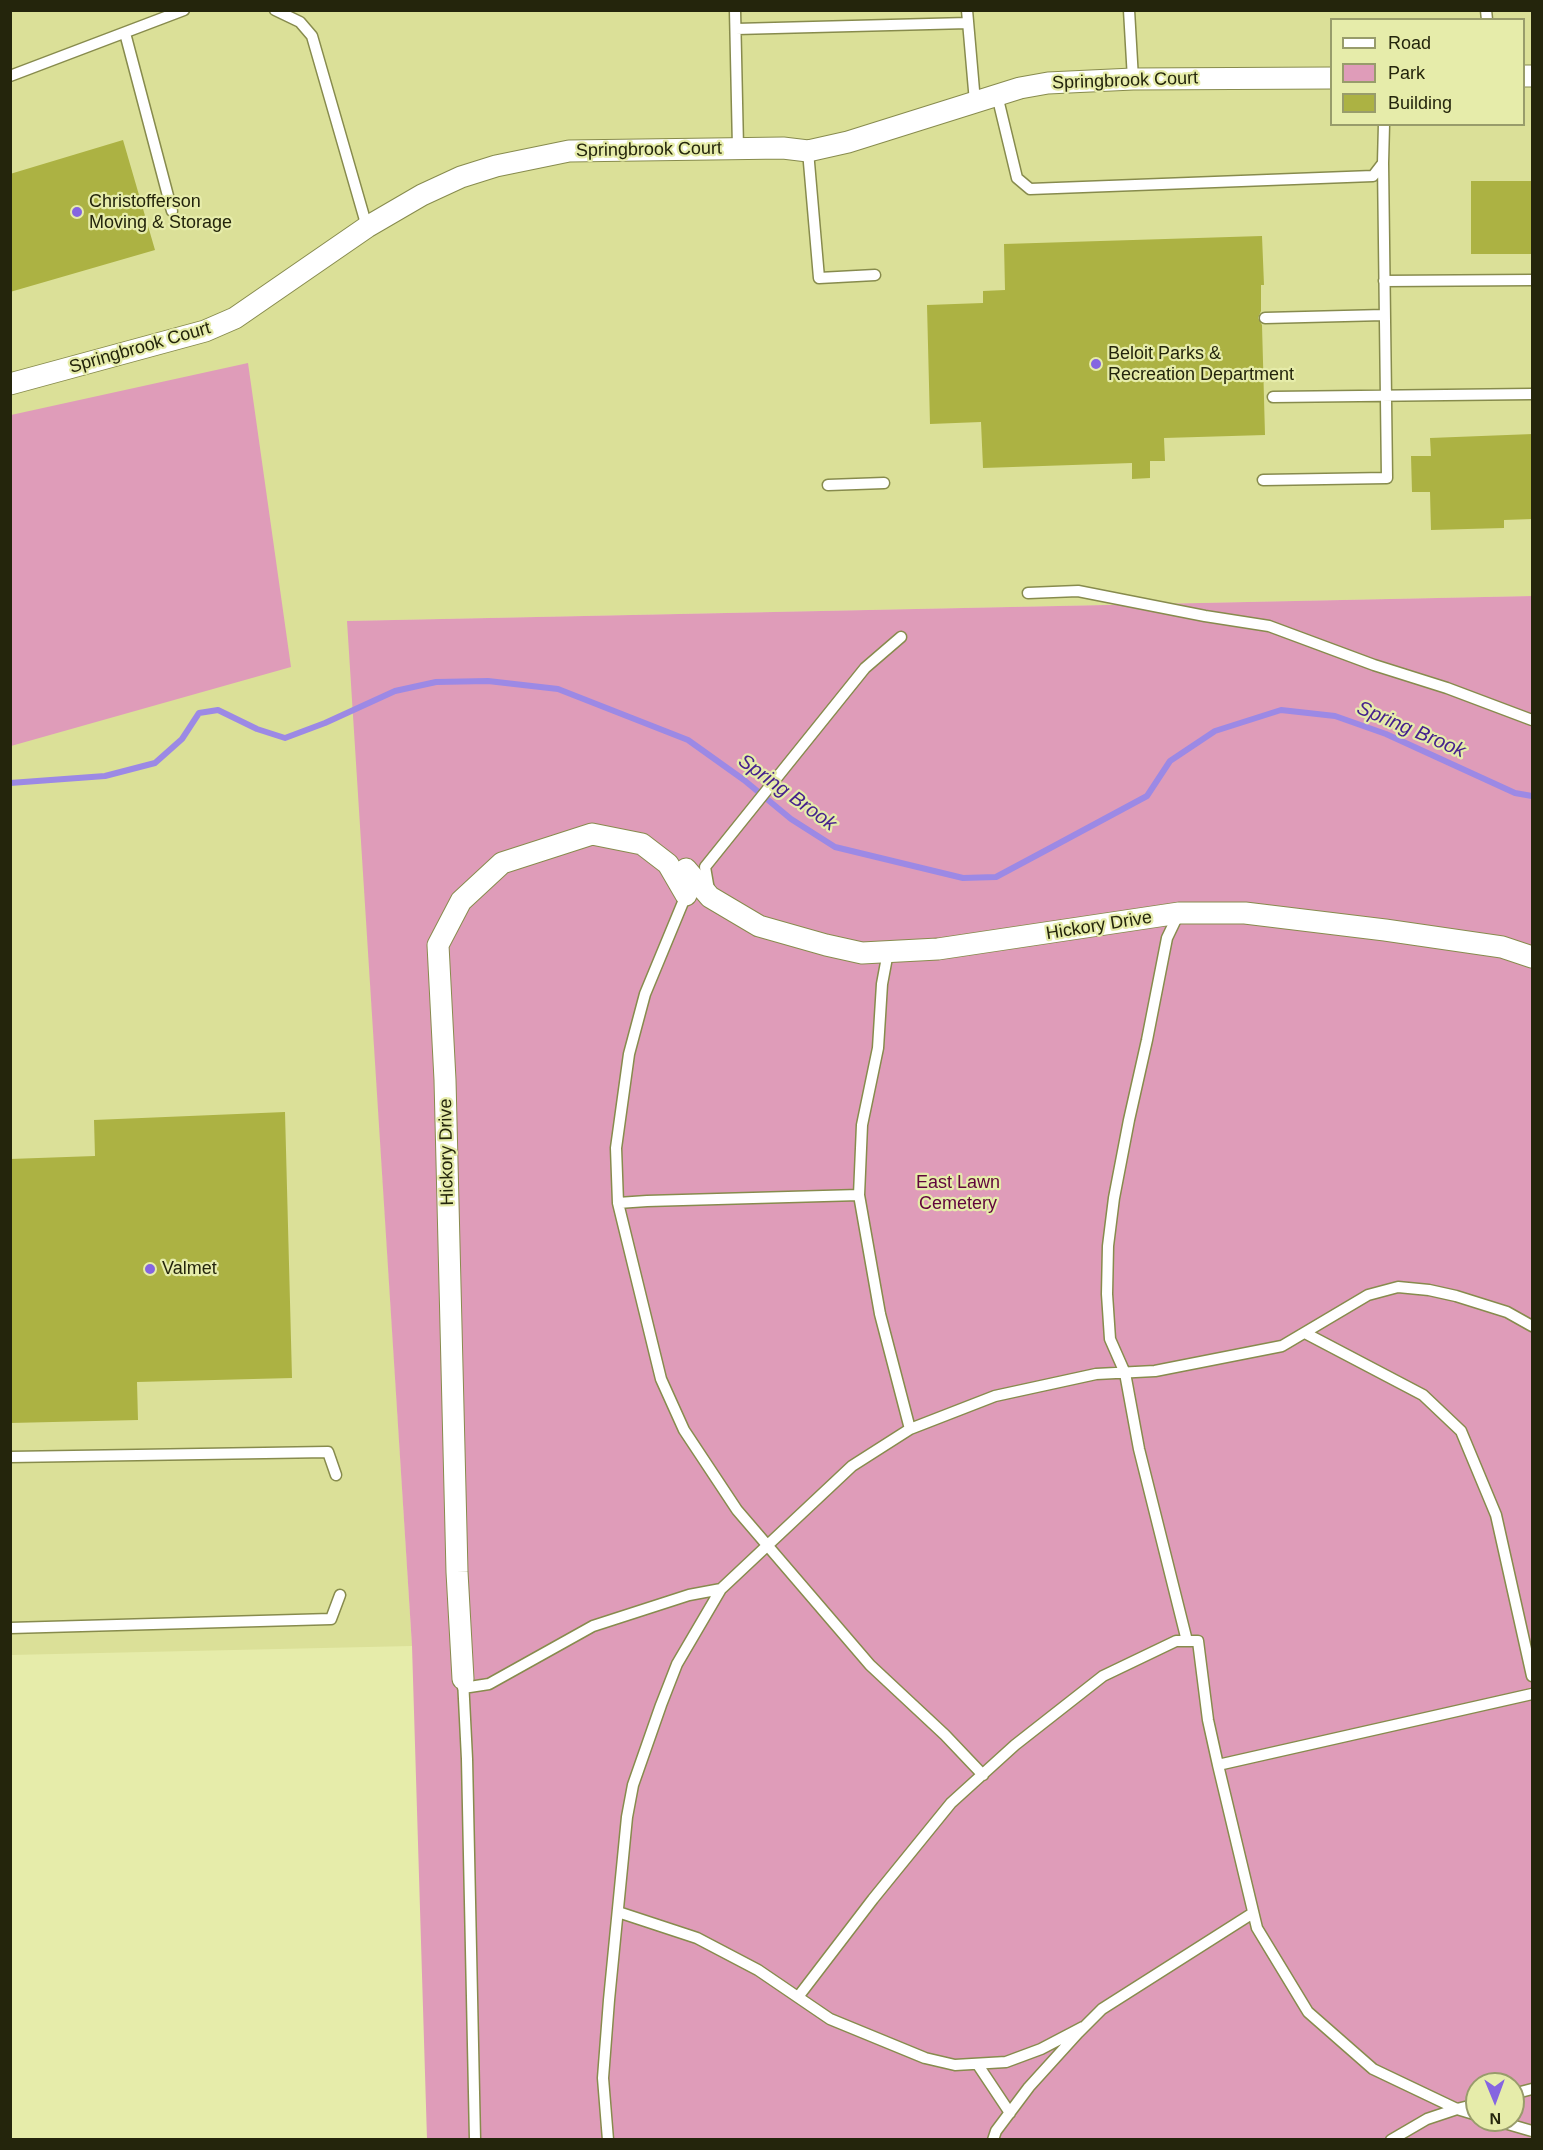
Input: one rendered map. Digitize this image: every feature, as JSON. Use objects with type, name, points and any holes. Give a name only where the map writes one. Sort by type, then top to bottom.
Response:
[{"type":"street","name":"Springbrook Court","points":[[10,384],[205,331],[236,318],[367,226],[422,195],[461,177],[534,157],[587,150],[738,148],[808,151],[848,142],[1020,88],[1048,83],[1133,79],[1330,78]]},
{"type":"street","name":"Hickory Drive","points":[[463,1684],[456,1548],[445,1080],[438,945],[461,901],[502,863],[592,834],[642,844],[668,864],[686,895]]},
{"type":"street","name":"Hickory Drive","points":[[686,869],[710,897],[759,926],[862,953],[938,949],[1179,913],[1245,914],[1385,930],[1502,947],[1533,957]]},
{"type":"lane","points":[[10,76],[184,10]]},
{"type":"lane","points":[[275,10],[300,22],[312,36],[367,226]]},
{"type":"lane","points":[[735,10],[738,148]]},
{"type":"lane","points":[[967,10],[975,102]]},
{"type":"lane","points":[[1129,10],[1133,79]]},
{"type":"lane","points":[[736,29],[968,23]]},
{"type":"lane","points":[[124,33],[172,210]]},
{"type":"lane","points":[[997,95],[1017,178],[1030,189],[1373,176],[1383,163]]},
{"type":"lane","points":[[1263,480],[1387,478],[1384,126]]},
{"type":"lane","points":[[808,151],[819,278],[875,275]]},
{"type":"lane","points":[[1384,281],[1533,280]]},
{"type":"lane","points":[[1265,318],[1384,315]]},
{"type":"lane","points":[[1273,397],[1533,394]]},
{"type":"lane","points":[[828,485],[884,483]]},
{"type":"lane","points":[[1028,593],[1078,591],[1269,626],[1533,720]]},
{"type":"lane","points":[[710,897],[705,867],[865,668],[901,637]]},
{"type":"lane","points":[[686,895],[645,994],[629,1054],[616,1148],[618,1203],[661,1379],[684,1430],[737,1510],[766,1546],[870,1665],[945,1735],[982,1774]]},
{"type":"lane","points":[[1179,913],[1167,938],[1114,1198],[1108,1246],[1107,1294],[1110,1340],[1125,1373],[1139,1449],[1187,1641]]},
{"type":"lane","points":[[888,952],[882,984],[878,1048],[862,1125],[859,1196],[880,1314],[910,1429]]},
{"type":"lane","points":[[618,1203],[859,1196]]},
{"type":"lane","points":[[608,2139],[603,2078],[627,1817],[633,1785],[661,1705],[677,1664],[721,1589],[852,1466],[910,1429],[995,1396],[1096,1374],[1155,1371],[1282,1346],[1368,1295],[1398,1287],[1456,1296],[1507,1312],[1533,1326]]},
{"type":"lane","points":[[1305,1333],[1423,1395],[1461,1431],[1496,1515],[1533,1676]]},
{"type":"lane","points":[[10,1457],[328,1452],[336,1475]]},
{"type":"lane","points":[[475,2139],[467,1759],[463,1684],[489,1684],[593,1626],[689,1595],[721,1589]]},
{"type":"lane","points":[[10,1628],[331,1619],[340,1595]]},
{"type":"lane","points":[[798,1997],[944,1811],[982,1774],[1103,1676],[1176,1641],[1198,1641],[1208,1720],[1257,1928],[1308,2012],[1372,2069],[1465,2111]]},
{"type":"lane","points":[[1218,1765],[1533,1694]]},
{"type":"lane","points":[[618,1912],[697,1938],[758,1970],[830,2019],[925,2058],[955,2065],[1005,2062],[1041,2049],[1083,2027]]},
{"type":"lane","points":[[993,2139],[996,2131],[1029,2088],[1102,2009],[1253,1913]]},
{"type":"lane","points":[[978,2065],[1010,2113]]},
{"type":"lane","points":[[1391,2139],[1427,2119],[1465,2107]]},
{"type":"shaded area","points":[[10,11],[1532,11],[1532,596],[348,621],[412,1646],[11,1655]]},
{"type":"green space","points":[[248,363],[291,667],[11,746],[11,415]]},
{"type":"green space","name":"East Lawn Cemetery","points":[[1532,596],[1532,2139],[427,2139],[412,1646],[347,621]]},
{"type":"building","name":"Christofferson Moving & Storage","points":[[123,140],[155,250],[10,292],[10,174]]},
{"type":"building","points":[[1471,181],[1533,181],[1533,254],[1471,254]]},
{"type":"building","name":"Beloit Parks & Recreation Department","points":[[1262,236],[1264,285],[1261,285],[1261,311],[1258,318],[1262,325],[1265,435],[1164,438],[1165,461],[1150,461],[1150,478],[1132,479],[1132,463],[983,468],[981,422],[930,424],[927,305],[983,303],[983,291],[1005,290],[1004,244]]},
{"type":"building","points":[[1533,434],[1533,519],[1504,520],[1504,528],[1431,530],[1430,492],[1412,492],[1411,456],[1431,456],[1430,438]]},
{"type":"building","name":"Valmet","points":[[285,1112],[292,1378],[137,1382],[138,1420],[10,1423],[10,1159],[95,1156],[94,1120]]},
{"type":"waterway","name":"Spring Brook","points":[[10,783],[105,776],[155,763],[182,739],[199,713],[218,710],[257,729],[285,738],[325,723],[395,691],[436,682],[488,681],[558,689],[688,740],[744,780],[791,819],[835,847],[963,878],[996,877],[1147,796],[1170,761],[1215,731],[1281,710],[1335,716],[1386,734],[1515,793],[1532,796]]},
{"type":"place","name":"Christofferson Moving & Storage","points":[[77,212]]},
{"type":"place","name":"Beloit Parks & Recreation Department","points":[[1096,364]]},
{"type":"place","name":"Valmet","points":[[150,1269]]}]
